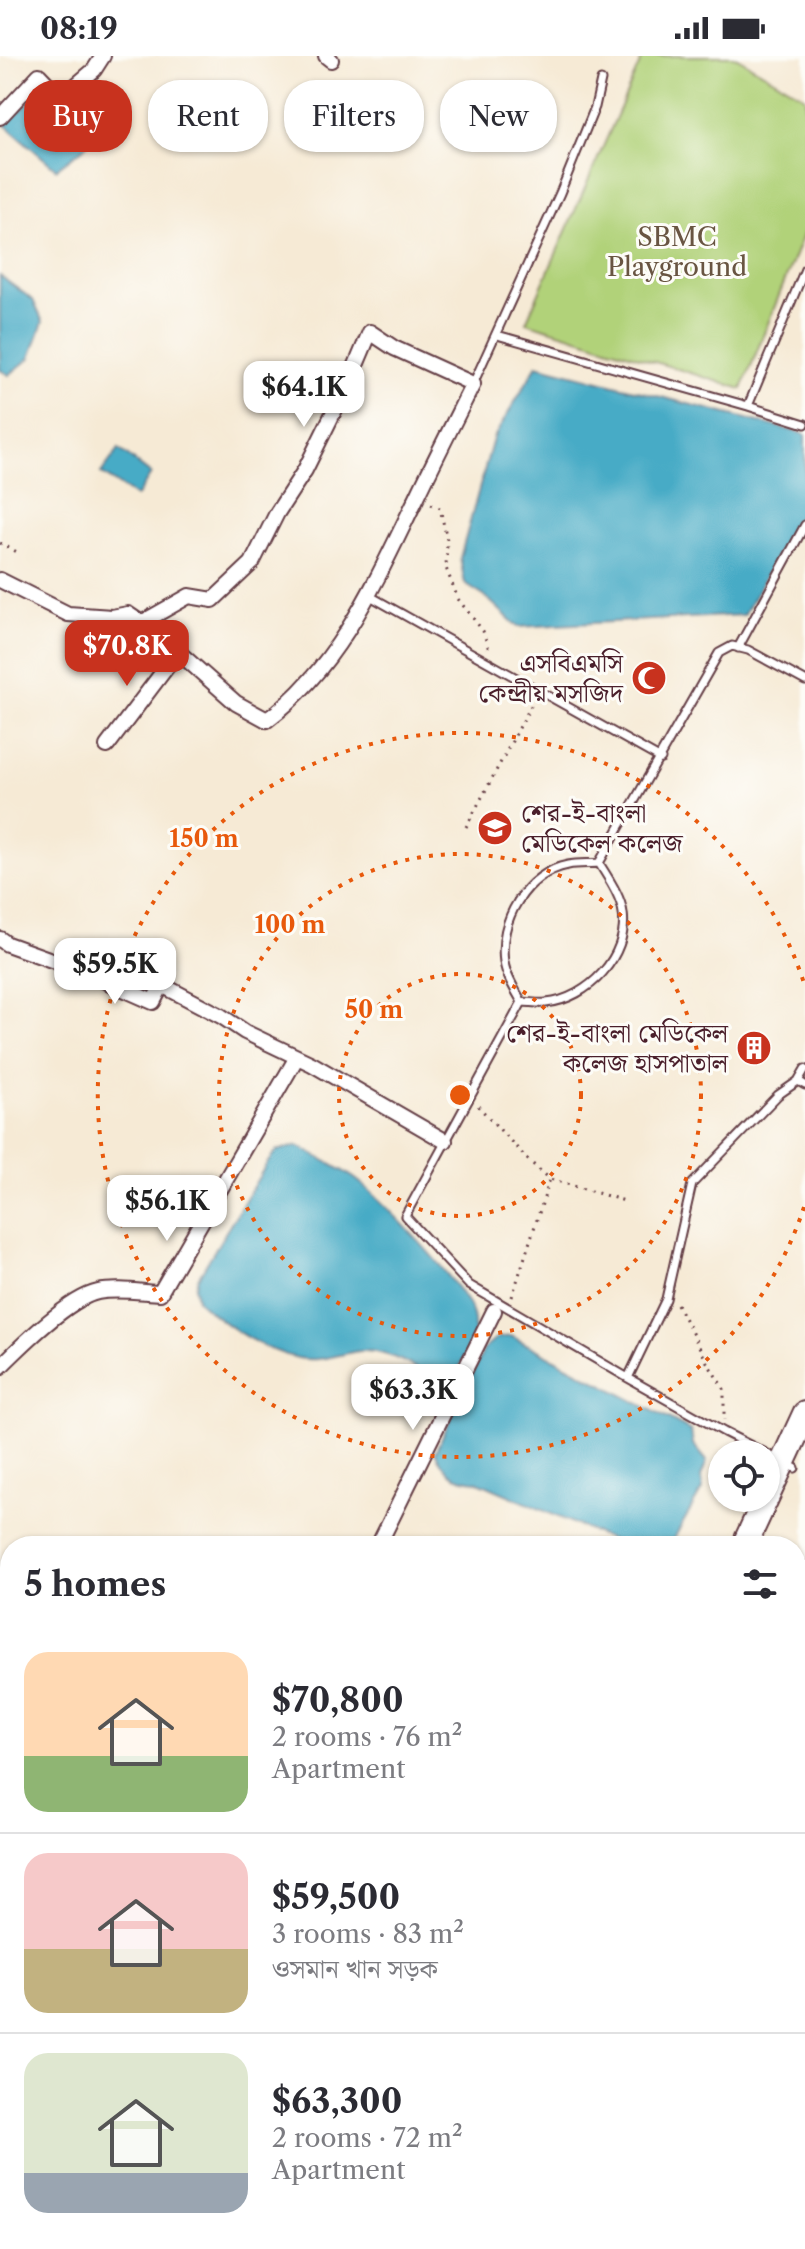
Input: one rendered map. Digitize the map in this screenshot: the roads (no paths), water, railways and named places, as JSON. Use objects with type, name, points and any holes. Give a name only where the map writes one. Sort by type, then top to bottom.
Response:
[{"type":"highway","points":[[755,1536],[794,1459],[805,1414]]},
{"type":"street","points":[[0,117],[39,75],[61,98],[94,70],[103,56]]},
{"type":"street","points":[[0,580],[68,614],[112,617],[128,614],[143,622],[236,703],[267,720],[295,700],[370,596],[473,384],[394,348],[370,332],[305,470],[277,513],[252,563],[213,600],[189,596],[143,622]]},
{"type":"street","points":[[107,746],[178,652]]},
{"type":"street","points":[[0,939],[153,1002],[162,985],[445,1141]]},
{"type":"street","points":[[0,1367],[57,1315],[98,1292],[160,1293],[297,1057]]},
{"type":"street","points":[[383,1536],[501,1310]]},
{"type":"lane","points":[[473,384],[590,121],[601,80]]},
{"type":"lane","points":[[748,406],[805,269]]},
{"type":"lane","points":[[497,335],[805,424]]},
{"type":"lane","points":[[738,648],[805,525]]},
{"type":"lane","points":[[370,596],[661,759]]},
{"type":"lane","points":[[599,863],[719,653],[732,646],[748,650],[805,681]]},
{"type":"lane","points":[[522,1002],[504,963],[504,938],[511,915],[524,891],[547,873],[567,865],[599,863]]},
{"type":"lane","points":[[522,1002],[546,1003],[570,997],[591,984],[610,964],[621,942],[624,913],[614,887],[599,863]]},
{"type":"lane","points":[[522,1002],[405,1216],[469,1285],[501,1310],[724,1432],[794,1459]]},
{"type":"lane","points":[[628,1378],[666,1299],[692,1184],[778,1095],[801,1083],[805,1069]]},
{"type":"water","points":[[24,107],[24,141],[5,125]]},
{"type":"water","points":[[36,152],[79,152],[56,169]]},
{"type":"water","points":[[0,276],[33,300],[43,322],[30,358],[9,375],[0,370]]},
{"type":"water","points":[[537,365],[805,434],[805,505],[744,615],[518,627],[487,598],[465,584],[460,558],[493,439]]},
{"type":"water","points":[[119,449],[151,474],[136,497],[101,473]]},
{"type":"water","points":[[298,1146],[343,1171],[369,1190],[421,1244],[467,1302],[474,1324],[471,1344],[462,1363],[443,1385],[401,1360],[377,1352],[353,1352],[312,1359],[284,1354],[244,1335],[197,1300],[195,1287],[198,1278],[266,1165],[276,1151]]},
{"type":"water","points":[[511,1336],[691,1431],[693,1444],[707,1461],[701,1477],[703,1488],[675,1536],[602,1536],[476,1481],[451,1474],[435,1452],[484,1349],[497,1338]]},
{"type":"place","name":"এসবিএমসি কেন্দ্রীয় মসজিদ","points":[[649,678]]},
{"type":"place","name":"শের-ই-বাংলা মেডিকেল কলেজ","points":[[495,828]]},
{"type":"place","name":"শের-ই-বাংলা মেডিকেল কলেজ হাসপাতাল","points":[[754,1048]]},
{"type":"park label","name":"SBMC Playground","points":[[677,252]]}]
